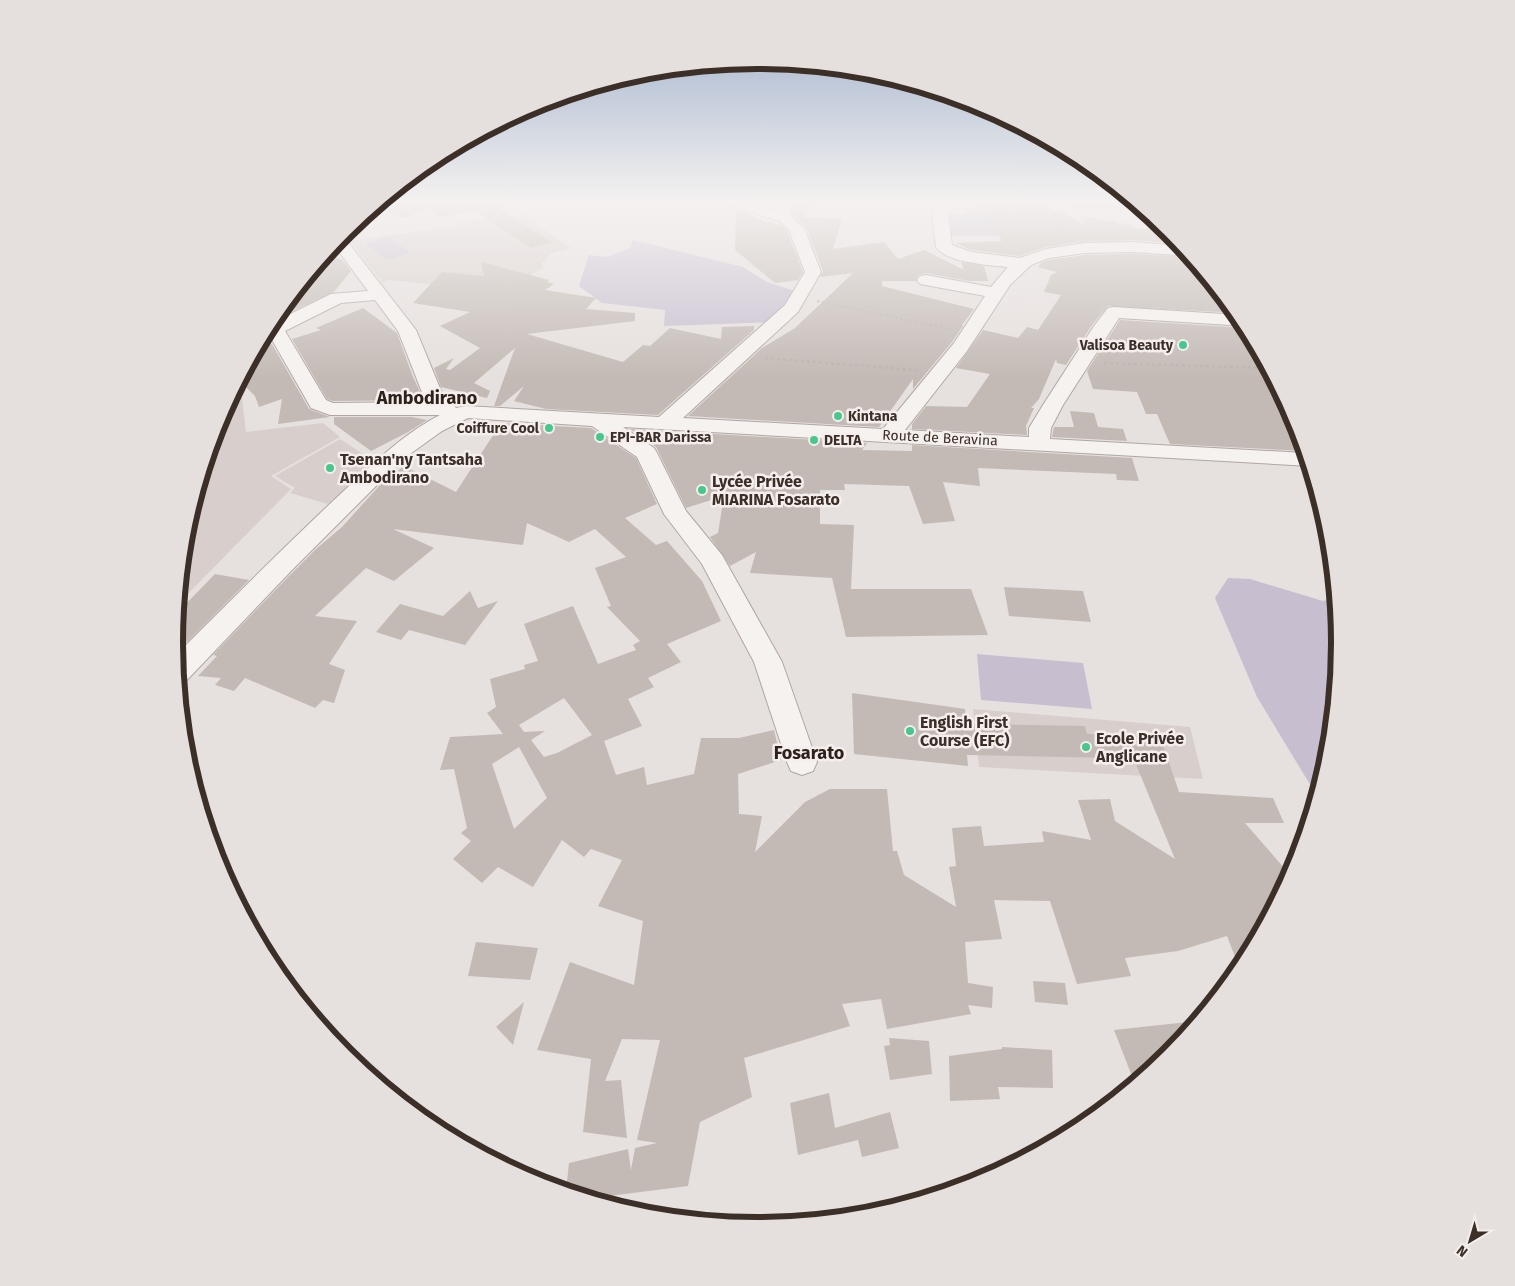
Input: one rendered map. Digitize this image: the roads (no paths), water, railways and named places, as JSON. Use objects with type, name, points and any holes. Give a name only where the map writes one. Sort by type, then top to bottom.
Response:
[{"type":"street","points":[[184,665],[269,577],[387,463],[435,426],[448,412],[433,395],[407,330],[352,259]]},
{"type":"street","points":[[666,422],[792,308],[813,272],[808,259]]},
{"type":"street","points":[[991,259],[1024,264]]},
{"type":"street","points":[[890,435],[970,333],[995,293],[1010,275],[1031,259]]},
{"type":"street","points":[[926,280],[995,293]]},
{"type":"street","points":[[277,328],[337,298],[379,295]]},
{"type":"street","points":[[1039,444],[1040,428],[1052,405],[1114,312],[1232,320]]},
{"type":"street","name":"Route de Beravina","points":[[273,336],[318,404],[330,409],[481,412],[1301,460]]},
{"type":"street","points":[[595,418],[646,453],[676,514],[713,561],[768,662],[802,762]]},
{"type":"place","name":"Valisoa Beauty","points":[[1183,345]]},
{"type":"place","name":"Kintana","points":[[838,416]]},
{"type":"place","name":"Coiffure Cool","points":[[549,428]]},
{"type":"place","name":"EPI-BAR Darissa","points":[[600,437]]},
{"type":"place","name":"DELTA","points":[[814,440]]},
{"type":"place","name":"Tsenan'ny Tantsaha Ambodirano","points":[[330,468]]},
{"type":"place","name":"Lycée Privée MIARINA Fosarato","points":[[702,490]]},
{"type":"place","name":"English First Course (EFC)","points":[[910,731]]},
{"type":"place","name":"Ecole Privée Anglicane","points":[[1086,747]]},
{"type":"district","name":"Ambodirano","points":[[427,398]]},
{"type":"district","name":"Fosarato","points":[[809,753]]}]
